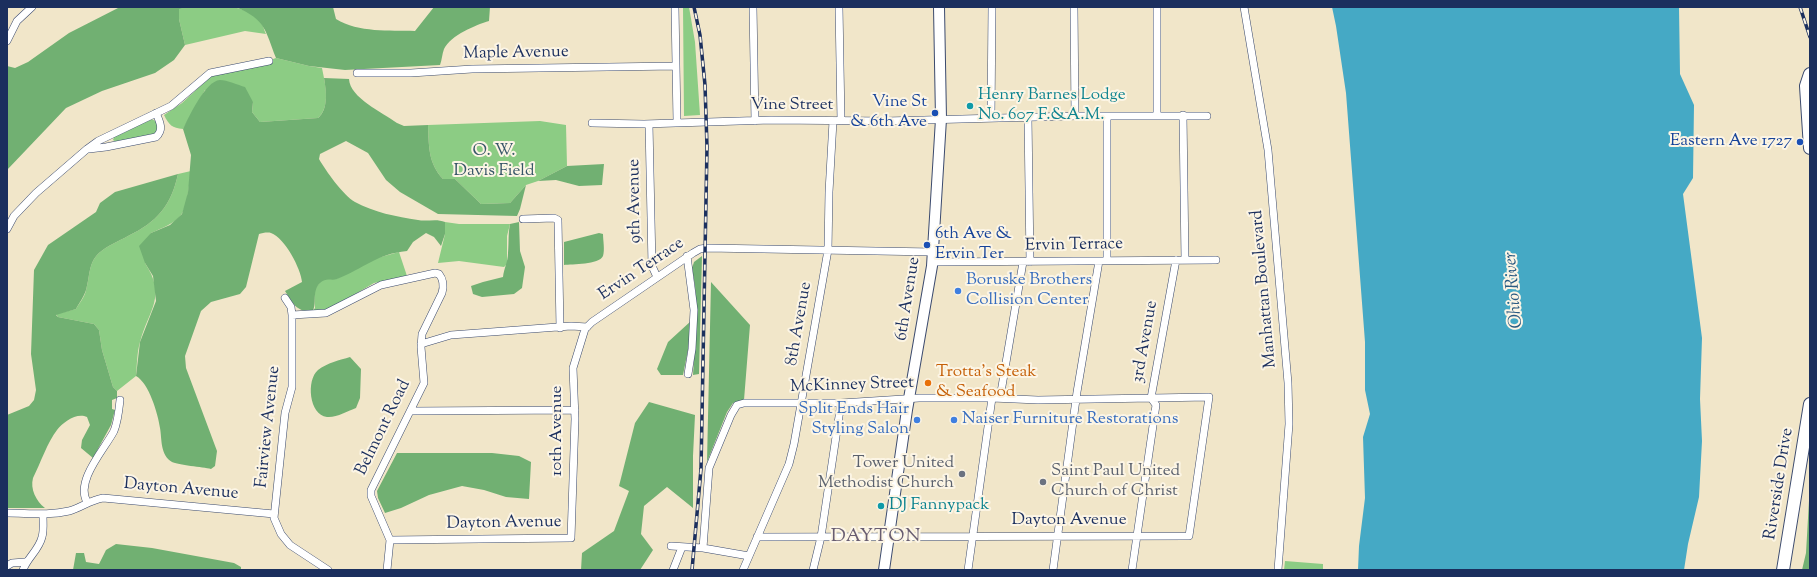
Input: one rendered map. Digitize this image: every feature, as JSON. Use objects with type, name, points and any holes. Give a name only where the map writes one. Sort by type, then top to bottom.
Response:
[{"type":"main road","name":"6th Avenue","points":[[884,570],[933,257],[941,118],[939,7]]},
{"type":"main road","points":[[1810,74],[1806,86],[1810,148]]},
{"type":"main road","name":"Riverside Drive","points":[[1782,570],[1810,404]]},
{"type":"street","points":[[7,41],[17,21],[32,7]]},
{"type":"street","points":[[675,7],[677,122]]},
{"type":"street","points":[[753,7],[755,121]]},
{"type":"street","points":[[838,7],[841,121]]},
{"type":"street","points":[[991,118],[992,7]]},
{"type":"street","points":[[1074,7],[1075,116]]},
{"type":"street","points":[[1157,7],[1157,115]]},
{"type":"street","name":"Manhattan Boulevard","points":[[1244,7],[1268,150],[1288,383],[1289,424],[1278,570]]},
{"type":"street","points":[[7,229],[14,216],[30,199],[98,141],[171,106],[210,73],[270,61]]},
{"type":"street","name":"Maple Avenue","points":[[357,73],[411,73],[472,69],[676,66]]},
{"type":"street","points":[[87,149],[106,147],[156,137],[161,128],[156,113]]},
{"type":"street","points":[[1182,115],[1185,260]]},
{"type":"street","name":"Vine Street","points":[[592,123],[649,124],[677,122],[841,121],[1075,116],[1207,116]]},
{"type":"street","points":[[1106,116],[1107,261]]},
{"type":"street","points":[[1000,398],[1026,262],[1028,117]]},
{"type":"street","name":"8th Avenue","points":[[743,570],[792,453],[828,250],[829,192],[833,121]]},
{"type":"street","name":"9th Avenue","points":[[649,124],[652,266],[657,277]]},
{"type":"street","points":[[523,219],[554,218],[558,220],[560,328]]},
{"type":"street","name":"Ervin Terrace","points":[[587,327],[687,256],[700,249],[707,248],[828,250],[1026,262],[1216,260]]},
{"type":"street","points":[[687,256],[694,310],[692,349],[688,374]]},
{"type":"street","name":"3rd Avenue","points":[[1132,570],[1156,405],[1151,398],[1176,260]]},
{"type":"street","points":[[1053,570],[1077,400],[1099,261]]},
{"type":"street","name":"Belmont Road","points":[[292,315],[317,315],[326,313],[381,285],[435,273],[440,275],[443,286],[442,293],[422,334],[424,383],[371,490],[371,496],[390,540],[387,570]]},
{"type":"street","name":"Fairview Avenue","points":[[274,514],[285,413],[292,387],[292,315],[285,298]]},
{"type":"street","points":[[422,344],[451,335],[587,327]]},
{"type":"street","name":"10th Avenue","points":[[571,538],[575,410],[573,368],[587,327]]},
{"type":"street","name":"McKinney Street","points":[[703,548],[708,468],[731,415],[737,405],[841,403],[910,399],[1000,398],[1077,400],[1209,397],[1189,536]]},
{"type":"street","points":[[968,570],[992,398]]},
{"type":"street","points":[[87,502],[84,494],[84,484],[114,430],[120,400]]},
{"type":"street","points":[[813,570],[821,537],[841,403]]},
{"type":"street","points":[[411,411],[575,410]]},
{"type":"street","name":"Dayton Avenue","points":[[7,513],[43,514],[70,511],[96,499],[110,498],[274,514]]},
{"type":"street","points":[[23,570],[25,562],[34,552],[42,536],[43,514]]},
{"type":"street","points":[[274,514],[281,534],[290,545],[328,570]]},
{"type":"street","name":"Dayton Avenue","points":[[757,537],[1189,536]]},
{"type":"street","name":"Dayton Avenue","points":[[390,540],[571,538]]},
{"type":"street","points":[[671,546],[703,548],[749,556]]},
{"type":"street","points":[[673,570],[682,547]]},
{"type":"street","points":[[7,566],[12,563],[25,562]]},
{"type":"green space","points":[[224,6],[243,10],[252,14],[259,20],[266,34],[245,31],[185,45],[179,19],[179,8]]},
{"type":"green space","points":[[120,7],[185,7],[179,9],[179,19],[185,45],[174,60],[155,73],[102,91],[66,108],[7,170],[7,66],[15,68],[28,62],[69,33]]},
{"type":"green space","points":[[236,7],[333,7],[336,19],[354,27],[374,30],[415,31],[434,7],[490,7],[489,21],[458,35],[447,44],[444,49],[440,65],[345,70],[309,66],[276,58],[266,33],[259,21]]},
{"type":"green space","points":[[683,7],[689,7],[695,42],[700,115],[684,116]]},
{"type":"green space","points":[[276,58],[322,68],[326,101],[325,108],[318,118],[260,122],[252,112],[253,102],[205,90],[183,129],[173,127],[169,124],[164,115],[182,103],[209,78],[214,75],[273,63],[273,59]]},
{"type":"green space","points":[[324,78],[349,79],[351,86],[361,98],[397,123],[404,126],[428,125],[430,154],[434,167],[438,173],[443,179],[455,179],[481,204],[510,203],[526,185],[520,209],[517,216],[438,214],[400,192],[386,180],[368,153],[346,141],[320,154],[319,159],[330,176],[345,194],[355,202],[369,209],[394,216],[445,222],[445,234],[441,246],[434,237],[426,233],[413,242],[407,251],[387,255],[335,280],[322,281],[316,290],[315,305],[312,312],[302,310],[296,306],[290,300],[285,291],[302,282],[299,270],[287,247],[282,241],[271,233],[259,234],[246,287],[240,294],[211,302],[201,311],[185,356],[186,368],[217,451],[215,466],[211,469],[172,462],[163,451],[159,422],[152,399],[145,385],[136,376],[140,342],[156,301],[153,276],[145,263],[139,246],[151,233],[170,225],[182,214],[188,192],[191,155],[183,129],[193,108],[203,93],[214,82],[220,80],[245,87],[253,102],[252,112],[260,122],[318,118],[324,110],[326,99]]},
{"type":"green space","points":[[151,119],[157,122],[156,133],[116,142],[113,140],[114,137]]},
{"type":"green space","name":"O. W. Davis Field","points":[[540,121],[566,125],[567,166],[538,181],[526,185],[510,203],[481,204],[455,179],[443,179],[434,167],[429,147],[428,125]]},
{"type":"green space","points":[[604,164],[602,185],[579,186],[556,180],[538,181],[567,166]]},
{"type":"green space","points":[[191,171],[187,200],[181,215],[171,223],[151,233],[145,263],[155,285],[154,303],[139,346],[136,376],[117,391],[113,387],[102,350],[99,330],[94,324],[58,317],[56,314],[76,309],[85,293],[91,266],[95,257],[106,248],[138,231],[155,219],[167,204],[178,174]]},
{"type":"green space","points":[[178,174],[167,204],[155,219],[138,231],[99,253],[93,261],[85,293],[76,309],[56,315],[58,317],[94,324],[99,330],[102,350],[113,387],[117,391],[117,398],[112,400],[112,409],[115,410],[111,425],[93,458],[81,448],[82,440],[90,425],[87,417],[75,417],[63,424],[50,440],[32,482],[34,494],[45,508],[7,508],[7,415],[29,406],[34,400],[36,390],[31,354],[34,270],[48,245],[96,212],[100,203],[115,192]]},
{"type":"green space","points":[[445,222],[459,224],[510,224],[507,236],[507,264],[504,267],[459,261],[438,263],[445,234]]},
{"type":"green space","points":[[519,222],[520,251],[525,267],[522,288],[514,294],[482,297],[473,294],[471,286],[503,277],[508,256],[510,224]]},
{"type":"green space","points":[[599,233],[603,234],[604,245],[604,254],[601,259],[591,263],[564,265],[564,242]]},
{"type":"green space","points":[[399,252],[407,276],[374,283],[330,309],[312,312],[315,308],[315,289],[321,281],[328,278],[336,279],[377,258]]},
{"type":"green space","points":[[702,256],[699,374],[693,375],[697,313],[692,268],[694,262]]},
{"type":"green space","points":[[711,282],[750,325],[744,400],[733,403],[727,412],[707,462]]},
{"type":"green space","points":[[691,321],[690,340],[683,375],[661,375],[657,369],[668,342]]},
{"type":"green space","points":[[350,357],[361,369],[360,398],[356,408],[334,416],[327,417],[321,415],[316,410],[311,396],[314,375],[325,365]]},
{"type":"green space","points":[[649,402],[695,415],[693,508],[667,487],[644,506],[641,534],[653,550],[640,570],[581,570],[582,553],[614,531],[629,491],[619,486],[635,423]]},
{"type":"green space","points":[[397,453],[492,453],[519,456],[531,462],[529,499],[506,497],[484,490],[462,486],[429,495],[401,508],[385,513],[378,498],[377,491]]},
{"type":"green space","points":[[1810,483],[1810,570],[1802,570],[1806,553]]},
{"type":"green space","points":[[116,544],[152,548],[234,563],[241,567],[241,570],[73,570],[76,553],[84,553],[86,562],[99,564],[106,550]]},
{"type":"green space","points":[[1285,561],[1323,564],[1323,570],[1284,570]]},
{"type":"water","name":"Ohio River","points":[[1332,7],[1679,7],[1680,74],[1694,105],[1693,178],[1683,194],[1702,338],[1700,399],[1702,441],[1699,497],[1688,544],[1684,570],[1358,570],[1359,546],[1365,498],[1363,437],[1370,414],[1365,390],[1365,342],[1346,93]]},
{"type":"railway","points":[[692,570],[701,469],[707,147],[705,85],[700,35],[694,7]]},
{"type":"railway","points":[[1800,7],[1810,37]]},
{"type":"place","name":"Henry Barnes Lodge No. 607 F.&A.M.","points":[[970,106]]},
{"type":"place","name":"Vine St & 6th Ave","points":[[935,113]]},
{"type":"place","name":"Eastern Ave 1727","points":[[1800,142]]},
{"type":"place","name":"6th Ave & Ervin Ter","points":[[927,245]]},
{"type":"place","name":"Boruske Brothers Collision Center","points":[[958,291]]},
{"type":"place","name":"Trotta’s Steak & Seafood","points":[[928,383]]},
{"type":"place","name":"Split Ends Hair Styling Salon","points":[[917,420]]},
{"type":"place","name":"Naiser Furniture Restorations","points":[[954,420]]},
{"type":"place","name":"Tower United Methodist Church","points":[[962,474]]},
{"type":"place","name":"Saint Paul United Church of Christ","points":[[1043,482]]},
{"type":"place","name":"DJ Fannypack","points":[[881,506]]},
{"type":"district","name":"DAYTON","points":[[876,538]]}]
